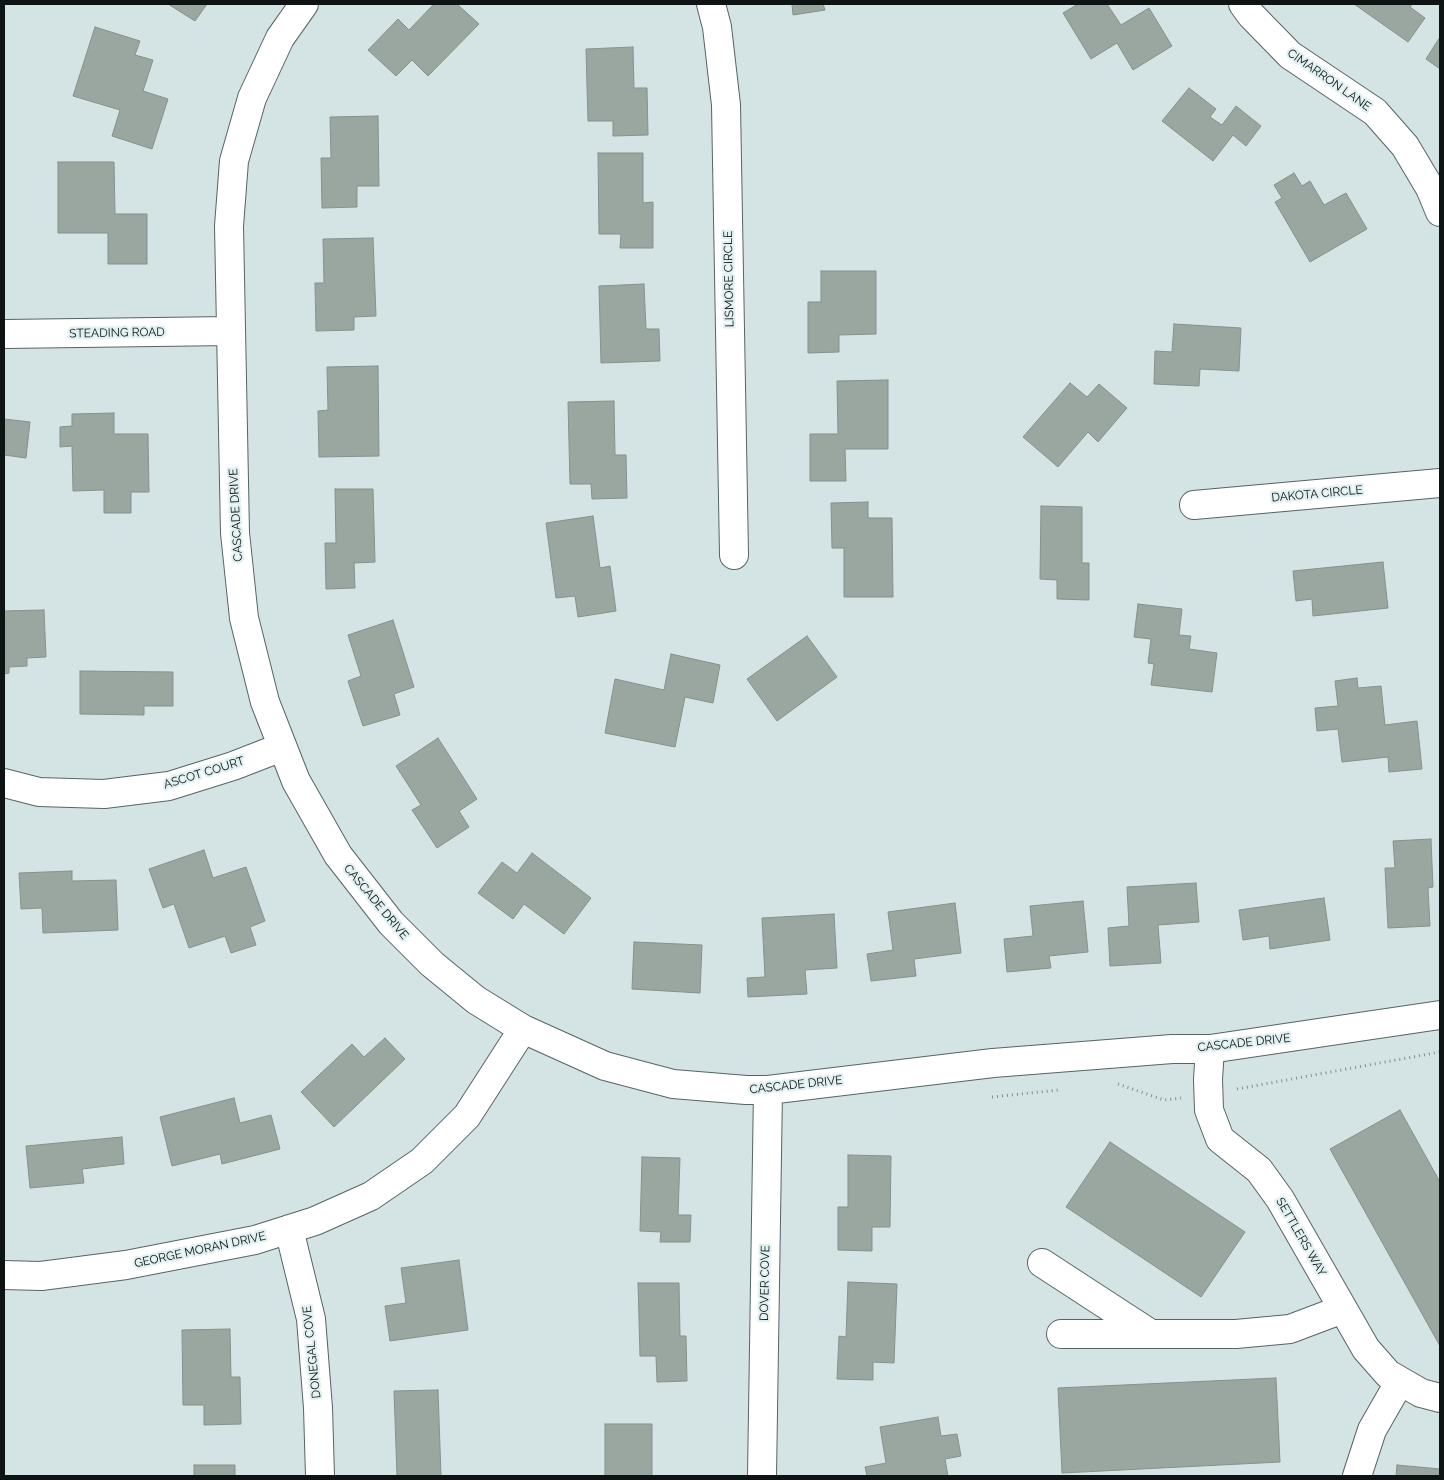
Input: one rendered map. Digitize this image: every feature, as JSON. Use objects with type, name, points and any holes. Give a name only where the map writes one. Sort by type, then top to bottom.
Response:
[{"type":"street","name":"CASCADE DRIVE","points":[[304,4],[280,38],[252,98],[234,161],[229,226],[235,533],[244,618],[265,702],[296,781],[338,855],[391,923],[432,964],[476,1000],[523,1029],[605,1066],[673,1084],[746,1090],[768,1090],[993,1063],[1172,1048],[1210,1049],[1440,1015]]},
{"type":"street","name":"LISMORE CIRCLE","points":[[711,4],[717,27],[726,105],[734,555]]},
{"type":"street","name":"CIMARRON LANE","points":[[1243,4],[1251,16],[1290,55],[1375,112],[1405,146],[1430,188],[1440,212]]},
{"type":"street","name":"STEADING ROAD","points":[[4,334],[231,331]]},
{"type":"street","name":"DAKOTA CIRCLE","points":[[1194,505],[1440,483]]},
{"type":"street","name":"ASCOT COURT","points":[[4,783],[39,792],[104,794],[169,786],[233,766],[282,747]]},
{"type":"street","name":"GEORGE MORAN DRIVE","points":[[4,1275],[42,1276],[126,1265],[255,1240],[315,1221],[371,1196],[422,1161],[467,1116],[523,1029]]},
{"type":"street","name":"SETTLERS WAY","points":[[1210,1049],[1208,1079],[1209,1110],[1220,1139],[1259,1170],[1280,1199],[1366,1349],[1388,1374],[1421,1393],[1440,1398]]},
{"type":"street","name":"DOVER COVE","points":[[762,1476],[768,1090]]},
{"type":"street","name":"DONEGAL COVE","points":[[290,1229],[311,1319],[318,1408],[320,1476]]},
{"type":"street","points":[[1042,1263],[1151,1334]]},
{"type":"street","points":[[1061,1334],[1236,1334],[1290,1329],[1343,1310]]},
{"type":"street","points":[[1357,1476],[1372,1430],[1400,1381]]},
{"type":"building","points":[[168,4],[207,4],[195,21]]},
{"type":"building","points":[[434,4],[457,4],[479,24],[428,76],[412,60],[396,76],[368,50],[398,19],[409,30]]},
{"type":"building","points":[[792,4],[823,4],[825,10],[793,15]]},
{"type":"building","points":[[1078,4],[1107,4],[1121,25],[1149,8],[1172,46],[1133,70],[1117,43],[1091,59],[1063,13]]},
{"type":"building","points":[[1354,4],[1412,4],[1410,7],[1425,18],[1408,42]]},
{"type":"building","points":[[95,27],[140,41],[135,55],[153,60],[143,91],[168,99],[152,149],[112,136],[120,110],[73,96]]},
{"type":"building","points":[[1440,37],[1440,69],[1426,59]]},
{"type":"building","points":[[633,47],[634,88],[647,88],[648,135],[613,136],[613,121],[588,121],[586,49]]},
{"type":"building","points":[[1189,88],[1216,109],[1210,117],[1222,125],[1236,106],[1261,126],[1246,146],[1233,135],[1213,161],[1162,121]]},
{"type":"building","points":[[378,116],[379,186],[357,186],[357,207],[322,208],[321,158],[331,158],[330,117]]},
{"type":"building","points":[[598,153],[643,153],[643,203],[653,202],[653,248],[620,248],[621,234],[599,234]]},
{"type":"building","points":[[58,162],[114,162],[115,214],[147,214],[147,264],[108,264],[108,233],[58,233]]},
{"type":"building","points":[[1294,173],[1302,186],[1310,181],[1324,205],[1346,193],[1367,229],[1310,262],[1275,202],[1282,198],[1274,185]]},
{"type":"building","points":[[373,238],[376,316],[354,317],[354,330],[316,331],[315,283],[324,283],[323,239]]},
{"type":"building","points":[[821,271],[876,271],[876,334],[839,335],[839,352],[808,353],[808,302],[821,302]]},
{"type":"building","points":[[644,284],[646,329],[659,329],[660,361],[601,363],[599,286]]},
{"type":"building","points":[[1174,324],[1241,328],[1239,371],[1200,369],[1199,386],[1154,384],[1155,351],[1172,352]]},
{"type":"building","points":[[378,366],[379,456],[319,457],[318,411],[328,410],[327,367]]},
{"type":"building","points":[[888,380],[888,449],[845,449],[846,481],[810,481],[810,434],[838,434],[837,381]]},
{"type":"building","points":[[1070,383],[1087,397],[1099,384],[1127,408],[1098,442],[1088,432],[1058,467],[1023,437]]},
{"type":"building","points":[[614,401],[615,455],[626,455],[627,498],[592,499],[591,484],[570,484],[568,402]]},
{"type":"building","points":[[114,413],[114,434],[148,434],[149,492],[131,492],[131,513],[104,513],[104,490],[73,491],[72,446],[60,447],[60,427],[72,426],[72,414]]},
{"type":"building","points":[[4,419],[30,422],[26,458],[4,455]]},
{"type":"building","points":[[335,489],[373,489],[375,562],[354,563],[355,588],[326,589],[325,543],[336,543]]},
{"type":"building","points":[[868,502],[868,518],[892,518],[893,597],[844,597],[844,548],[832,548],[831,503]]},
{"type":"building","points":[[1041,506],[1082,507],[1082,563],[1089,563],[1089,600],[1057,599],[1057,580],[1040,579]]},
{"type":"building","points":[[593,516],[600,568],[610,566],[616,611],[578,617],[575,596],[556,598],[546,523]]},
{"type":"building","points":[[1383,562],[1388,608],[1313,616],[1312,599],[1296,601],[1293,571]]},
{"type":"building","points":[[1138,604],[1182,609],[1179,635],[1191,636],[1189,649],[1217,653],[1212,692],[1151,685],[1154,664],[1148,663],[1151,639],[1134,637]]},
{"type":"building","points":[[44,610],[46,657],[27,658],[27,666],[9,667],[9,673],[4,674],[4,611]]},
{"type":"building","points":[[393,620],[414,687],[394,694],[400,715],[363,726],[348,681],[361,676],[348,635]]},
{"type":"building","points":[[807,636],[837,677],[777,721],[747,679]]},
{"type":"building","points":[[671,654],[720,665],[713,703],[685,697],[675,747],[605,733],[615,679],[664,690]]},
{"type":"building","points":[[80,671],[173,672],[173,706],[144,706],[144,715],[80,714]]},
{"type":"building","points":[[1357,678],[1358,688],[1381,686],[1385,725],[1417,721],[1422,769],[1389,772],[1388,757],[1342,762],[1338,729],[1317,731],[1315,708],[1338,706],[1335,681]]},
{"type":"building","points":[[438,738],[477,799],[459,811],[469,827],[437,848],[412,810],[421,805],[396,766]]},
{"type":"building","points":[[1431,839],[1433,887],[1428,888],[1430,926],[1388,928],[1385,868],[1395,868],[1393,841]]},
{"type":"building","points":[[204,850],[213,878],[246,867],[265,921],[250,927],[256,945],[231,953],[225,936],[189,948],[174,904],[163,908],[149,869]]},
{"type":"building","points":[[532,853],[591,898],[564,934],[524,904],[513,919],[478,893],[502,862],[517,873]]},
{"type":"building","points":[[72,871],[72,881],[116,880],[118,930],[43,933],[42,908],[21,909],[19,873]]},
{"type":"building","points":[[1196,883],[1199,922],[1158,925],[1161,963],[1110,966],[1108,928],[1129,926],[1127,887]]},
{"type":"building","points":[[1324,898],[1330,940],[1270,949],[1269,936],[1243,940],[1239,910]]},
{"type":"building","points":[[1083,901],[1088,952],[1049,956],[1051,968],[1007,972],[1004,939],[1033,936],[1030,906]]},
{"type":"building","points":[[955,903],[961,953],[914,959],[916,976],[871,981],[867,954],[893,950],[888,912]]},
{"type":"building","points":[[834,914],[837,968],[805,970],[807,994],[748,997],[747,978],[765,977],[762,918]]},
{"type":"building","points":[[634,942],[702,945],[700,993],[632,989]]},
{"type":"building","points":[[385,1038],[405,1059],[334,1127],[301,1092],[352,1044],[364,1057]]},
{"type":"building","points":[[234,1098],[240,1123],[271,1115],[280,1149],[222,1164],[220,1154],[172,1166],[160,1117]]},
{"type":"building","points":[[1400,1110],[1440,1182],[1440,1346],[1330,1149]]},
{"type":"building","points":[[122,1137],[124,1164],[82,1169],[84,1183],[30,1188],[26,1146]]},
{"type":"building","points":[[1110,1142],[1245,1232],[1201,1297],[1066,1207]]},
{"type":"building","points":[[848,1155],[891,1156],[890,1227],[872,1227],[872,1251],[838,1250],[838,1207],[848,1207]]},
{"type":"building","points":[[642,1157],[680,1158],[678,1215],[691,1215],[690,1242],[660,1242],[661,1232],[640,1231]]},
{"type":"building","points":[[459,1260],[468,1330],[390,1341],[385,1306],[406,1303],[401,1268]]},
{"type":"building","points":[[848,1282],[897,1284],[894,1363],[873,1362],[873,1380],[837,1379],[839,1336],[846,1337]]},
{"type":"building","points":[[638,1283],[679,1283],[680,1336],[686,1336],[687,1381],[657,1382],[656,1356],[640,1356]]},
{"type":"building","points":[[230,1329],[231,1377],[240,1377],[241,1424],[204,1425],[204,1405],[183,1405],[182,1330]]},
{"type":"building","points":[[1276,1378],[1280,1462],[1062,1473],[1058,1388]]},
{"type":"building","points":[[438,1390],[441,1476],[397,1476],[394,1391]]},
{"type":"building","points":[[938,1417],[941,1436],[957,1434],[961,1456],[945,1459],[948,1476],[867,1476],[865,1467],[886,1463],[880,1427]]},
{"type":"building","points":[[605,1424],[652,1424],[652,1476],[605,1476]]},
{"type":"building","points":[[194,1465],[235,1465],[235,1476],[194,1476]]},
{"type":"building","points":[[1397,1465],[1440,1469],[1440,1476],[1396,1476]]}]
